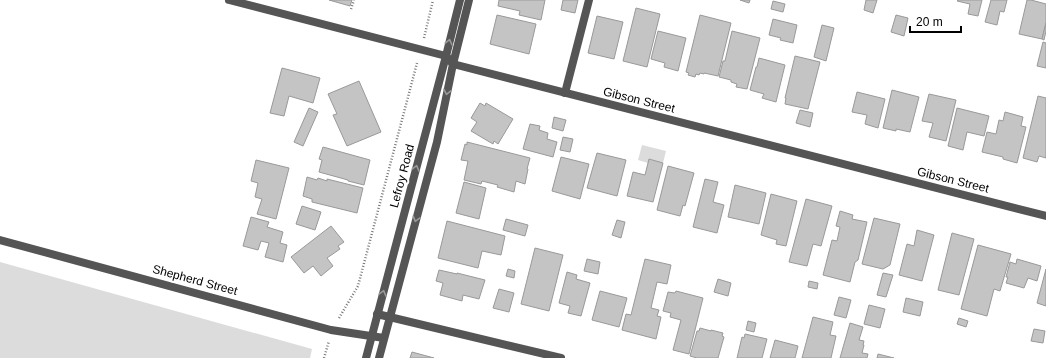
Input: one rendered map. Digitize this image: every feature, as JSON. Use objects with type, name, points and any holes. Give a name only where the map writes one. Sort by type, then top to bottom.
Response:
[{"type":"street","points":[[229,0],[446,56],[453,64]]},
{"type":"street","name":"Lefroy Road","points":[[366,358],[460,0]]},
{"type":"street","name":"Lefroy Road","points":[[379,358],[437,142],[453,64],[469,0]]},
{"type":"street","points":[[565,93],[589,0]]},
{"type":"street","name":"Gibson Street","points":[[453,64],[1046,216]]},
{"type":"street","name":"Shepherd Street","points":[[0,240],[332,330],[384,338]]},
{"type":"street","points":[[377,314],[561,358]]},
{"type":"path","points":[[352,9],[354,0]]},
{"type":"path","points":[[423,40],[433,0]]},
{"type":"path","points":[[324,358],[332,330],[358,286],[417,62]]},
{"type":"shaded area","points":[[642,145],[666,151],[663,163],[650,159],[648,163],[638,160]]},
{"type":"shaded area","points":[[0,262],[312,349],[310,358],[0,358]]},
{"type":"building","points":[[329,0],[352,0],[350,6]]},
{"type":"building","points":[[499,0],[545,0],[541,20],[519,15],[520,11],[498,6]]},
{"type":"building","points":[[563,0],[578,0],[575,13],[561,10]]},
{"type":"building","points":[[740,0],[750,0],[749,3]]},
{"type":"building","points":[[866,0],[877,0],[873,13],[864,10]]},
{"type":"building","points":[[982,0],[978,16],[968,14],[970,4],[957,1]]},
{"type":"building","points":[[991,0],[1007,0],[1004,12],[1000,11],[997,25],[985,22]]},
{"type":"building","points":[[1027,0],[1046,4],[1046,23],[1042,39],[1019,34]]},
{"type":"building","points":[[773,1],[785,4],[783,12],[771,9]]},
{"type":"building","points":[[636,8],[660,14],[647,67],[623,61]]},
{"type":"building","points":[[497,15],[536,24],[529,54],[490,44]]},
{"type":"building","points":[[700,15],[731,23],[718,76],[700,73],[699,75],[696,74],[695,77],[688,75],[689,73],[686,72]]},
{"type":"building","points":[[896,15],[908,18],[904,36],[891,32]]},
{"type":"building","points":[[597,16],[623,22],[614,59],[588,53]]},
{"type":"building","points":[[773,19],[797,25],[793,43],[780,40],[781,38],[769,35]]},
{"type":"building","points":[[1046,23],[1046,31],[1044,40],[1042,39]]},
{"type":"building","points":[[822,25],[834,28],[826,61],[814,57]]},
{"type":"building","points":[[658,31],[686,38],[678,71],[664,67],[665,63],[651,59]]},
{"type":"building","points":[[732,31],[760,38],[747,89],[736,87],[737,84],[731,82],[731,80],[719,77],[723,61],[725,61]]},
{"type":"building","points":[[1043,42],[1046,43],[1046,68],[1037,66]]},
{"type":"building","points":[[795,56],[820,62],[808,109],[785,104],[785,98]]},
{"type":"building","points":[[759,58],[785,65],[776,102],[762,98],[764,94],[750,90]]},
{"type":"building","points":[[282,68],[320,78],[313,103],[289,96],[284,116],[270,113]]},
{"type":"building","points":[[359,81],[381,132],[347,146],[333,115],[337,114],[328,94]]},
{"type":"building","points":[[892,90],[919,97],[910,132],[883,128]]},
{"type":"building","points":[[857,92],[885,99],[878,128],[865,124],[867,115],[852,112]]},
{"type":"building","points":[[929,94],[956,100],[946,141],[929,137],[933,123],[922,121]]},
{"type":"building","points":[[1038,96],[1046,98],[1046,158],[1039,156],[1037,162],[1023,158]]},
{"type":"building","points":[[480,103],[485,106],[486,103],[513,119],[498,144],[494,141],[493,144],[471,131],[477,122],[471,118]]},
{"type":"building","points":[[309,108],[318,112],[303,146],[294,142]]},
{"type":"building","points":[[957,108],[989,116],[984,136],[967,132],[963,150],[948,146]]},
{"type":"building","points":[[800,110],[813,113],[810,127],[796,123]]},
{"type":"building","points":[[1005,112],[1023,117],[1021,126],[1026,127],[1017,163],[1003,159],[1003,157],[982,152],[987,132],[996,134],[999,120],[1003,121]]},
{"type":"building","points":[[554,117],[566,120],[563,131],[552,128]]},
{"type":"building","points":[[530,124],[540,126],[539,130],[548,133],[547,139],[557,142],[553,157],[523,149]]},
{"type":"building","points":[[563,137],[573,139],[570,152],[560,150]]},
{"type":"building","points":[[467,142],[530,158],[525,184],[516,181],[514,192],[497,187],[498,185],[482,181],[481,184],[464,180],[468,161],[461,160],[465,144],[467,145]]},
{"type":"building","points":[[323,147],[370,160],[364,185],[319,172],[322,160],[319,159]]},
{"type":"building","points":[[597,153],[626,160],[617,196],[587,188]]},
{"type":"building","points":[[561,157],[589,164],[580,199],[552,191]]},
{"type":"building","points":[[649,159],[663,163],[653,202],[627,196],[633,172],[645,175]]},
{"type":"building","points":[[256,160],[289,168],[276,219],[257,214],[262,199],[255,197],[258,183],[251,181]]},
{"type":"building","points":[[668,166],[694,173],[685,206],[683,205],[680,216],[657,210]]},
{"type":"building","points":[[307,177],[327,181],[327,179],[363,188],[357,213],[312,202],[312,199],[303,196]]},
{"type":"building","points":[[705,179],[718,182],[713,202],[724,205],[717,233],[693,227]]},
{"type":"building","points":[[464,182],[486,188],[479,219],[456,213]]},
{"type":"building","points":[[735,185],[766,193],[759,224],[728,217]]},
{"type":"building","points":[[771,194],[797,201],[786,246],[776,244],[777,240],[761,235]]},
{"type":"building","points":[[806,199],[832,206],[821,246],[813,244],[807,266],[789,262]]},
{"type":"building","points":[[302,206],[321,212],[315,230],[296,224]]},
{"type":"building","points":[[840,211],[853,215],[852,219],[867,222],[858,260],[855,262],[850,282],[823,275],[832,240],[837,241],[840,227],[836,226]]},
{"type":"building","points":[[251,217],[269,222],[267,227],[283,232],[280,243],[287,245],[283,262],[265,257],[269,243],[261,241],[258,250],[243,246]]},
{"type":"building","points":[[874,218],[900,224],[890,265],[883,269],[862,264]]},
{"type":"building","points":[[506,219],[528,225],[525,236],[503,230]]},
{"type":"building","points":[[617,220],[625,222],[621,238],[612,235]]},
{"type":"building","points":[[447,221],[505,236],[501,255],[482,251],[478,268],[438,258]]},
{"type":"building","points":[[331,226],[344,242],[338,246],[340,249],[327,258],[333,266],[321,276],[313,266],[304,273],[291,257]]},
{"type":"building","points":[[917,230],[934,235],[922,281],[899,275],[907,244],[914,246]]},
{"type":"building","points":[[952,233],[974,239],[959,295],[938,290]]},
{"type":"building","points":[[978,245],[1011,254],[1000,291],[994,289],[987,316],[961,309]]},
{"type":"building","points":[[535,248],[563,255],[549,311],[521,304]]},
{"type":"building","points":[[587,259],[600,262],[598,274],[584,271]]},
{"type":"building","points":[[645,259],[671,265],[667,284],[657,282],[651,308],[659,310],[657,316],[661,317],[656,339],[622,330],[626,314],[631,315]]},
{"type":"building","points":[[1017,259],[1041,266],[1037,281],[1028,278],[1024,288],[1006,283],[1010,262],[1016,264]]},
{"type":"building","points":[[508,269],[515,271],[514,278],[506,276]]},
{"type":"building","points":[[1046,269],[1046,306],[1037,303]]},
{"type":"building","points":[[439,270],[485,280],[479,299],[463,295],[462,301],[440,295],[443,283],[436,281]]},
{"type":"building","points":[[567,272],[577,275],[576,279],[590,283],[581,316],[568,313],[570,306],[559,303]]},
{"type":"building","points":[[883,273],[893,275],[886,297],[877,295]]},
{"type":"building","points":[[718,279],[731,283],[728,296],[714,292]]},
{"type":"building","points":[[809,281],[818,283],[817,289],[808,287]]},
{"type":"building","points":[[499,289],[514,293],[509,312],[493,308]]},
{"type":"building","points":[[600,291],[627,298],[619,327],[592,320]]},
{"type":"building","points":[[676,291],[703,298],[689,354],[673,350],[681,320],[670,317],[671,313],[663,311],[668,292],[675,293]]},
{"type":"building","points":[[839,297],[851,300],[846,318],[834,315]]},
{"type":"building","points":[[906,298],[923,302],[920,316],[903,312]]},
{"type":"building","points":[[869,305],[885,309],[880,328],[864,324]]},
{"type":"building","points":[[813,317],[833,322],[830,335],[836,336],[831,358],[802,358]]},
{"type":"building","points":[[959,318],[968,321],[966,327],[957,324]]},
{"type":"building","points":[[748,321],[756,323],[754,332],[746,330]]},
{"type":"building","points":[[850,323],[863,327],[859,340],[864,341],[862,353],[868,354],[867,358],[840,358]]},
{"type":"building","points":[[700,328],[723,333],[722,336],[724,337],[718,358],[697,358],[690,356],[697,331],[699,331]]},
{"type":"building","points":[[1034,329],[1045,331],[1043,343],[1031,341]]},
{"type":"building","points":[[745,334],[767,339],[762,358],[737,358],[742,337],[744,338]]},
{"type":"building","points":[[775,340],[798,346],[795,358],[770,358]]},
{"type":"building","points":[[412,352],[434,358],[410,358]]},
{"type":"building","points":[[878,354],[894,358],[877,358]]}]
